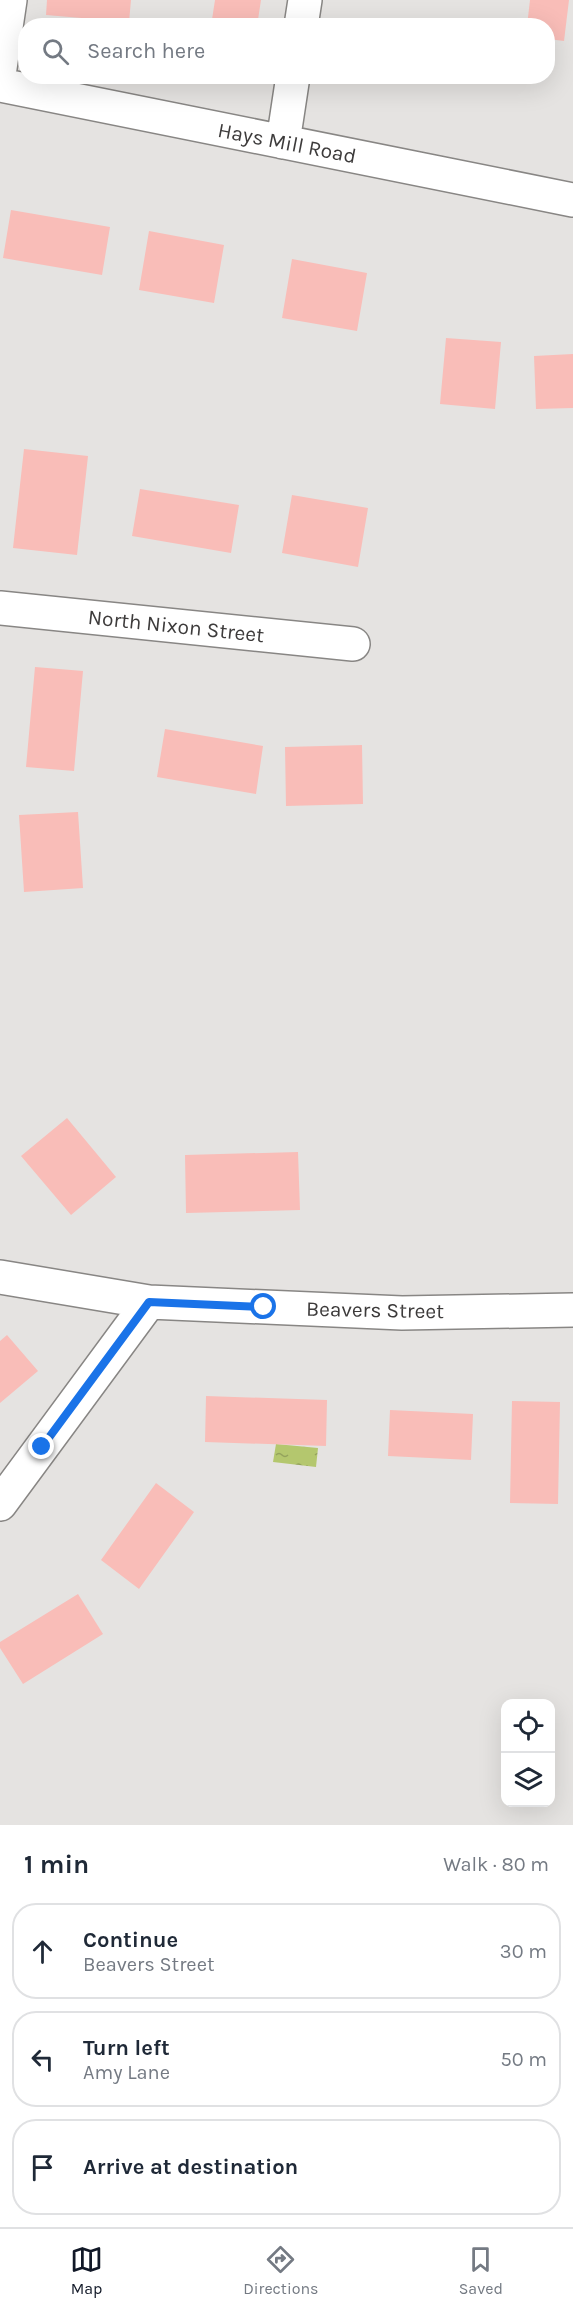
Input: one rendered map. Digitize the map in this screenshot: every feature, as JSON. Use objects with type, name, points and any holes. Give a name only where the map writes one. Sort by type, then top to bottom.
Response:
[{"type":"street","points":[[0,68],[10,0]]},
{"type":"street","points":[[302,18],[305,0]]},
{"type":"street","points":[[283,142],[292,84]]},
{"type":"street","name":"Hays Mill Road","points":[[0,85],[573,200]]},
{"type":"street","name":"North Nixon Street","points":[[0,608],[353,644]]},
{"type":"street","name":"Beavers Street","points":[[0,1277],[149,1302],[402,1313],[573,1310]]},
{"type":"street","points":[[0,1504],[149,1302]]},
{"type":"water","points":[[276,1444],[318,1448],[316,1467],[273,1462]]},
{"type":"building","points":[[47,0],[131,0],[129,18],[46,15]]},
{"type":"building","points":[[215,0],[261,0],[258,18],[212,18]]},
{"type":"building","points":[[530,0],[569,0],[564,41],[555,40],[555,18],[528,18]]},
{"type":"building","points":[[11,210],[110,227],[102,275],[3,258]]},
{"type":"building","points":[[149,231],[224,245],[214,303],[139,290]]},
{"type":"building","points":[[292,259],[367,273],[357,331],[282,318]]},
{"type":"building","points":[[446,338],[501,342],[495,409],[440,404]]},
{"type":"building","points":[[573,354],[573,408],[536,409],[534,356]]},
{"type":"building","points":[[24,449],[88,456],[77,555],[13,548]]},
{"type":"building","points":[[140,489],[239,505],[231,553],[132,536]]},
{"type":"building","points":[[292,495],[368,508],[358,567],[282,553]]},
{"type":"building","points":[[35,667],[83,671],[74,771],[26,767]]},
{"type":"building","points":[[165,729],[263,746],[256,794],[157,777]]},
{"type":"building","points":[[362,745],[363,804],[286,806],[285,747]]},
{"type":"building","points":[[78,812],[83,888],[24,892],[19,815]]},
{"type":"building","points":[[67,1118],[116,1177],[71,1215],[21,1156]]},
{"type":"building","points":[[298,1152],[300,1210],[186,1213],[185,1155]]},
{"type":"building","points":[[7,1335],[38,1371],[0,1403],[0,1341]]},
{"type":"building","points":[[206,1396],[327,1400],[326,1446],[205,1442]]},
{"type":"building","points":[[512,1401],[560,1402],[558,1504],[510,1503]]},
{"type":"building","points":[[390,1410],[473,1414],[471,1460],[388,1456]]},
{"type":"building","points":[[156,1483],[194,1512],[139,1589],[101,1560]]},
{"type":"building","points":[[78,1594],[103,1634],[23,1684],[0,1648],[0,1642]]},
{"type":"route","points":[[42,1447],[149,1302],[264,1307]]}]
